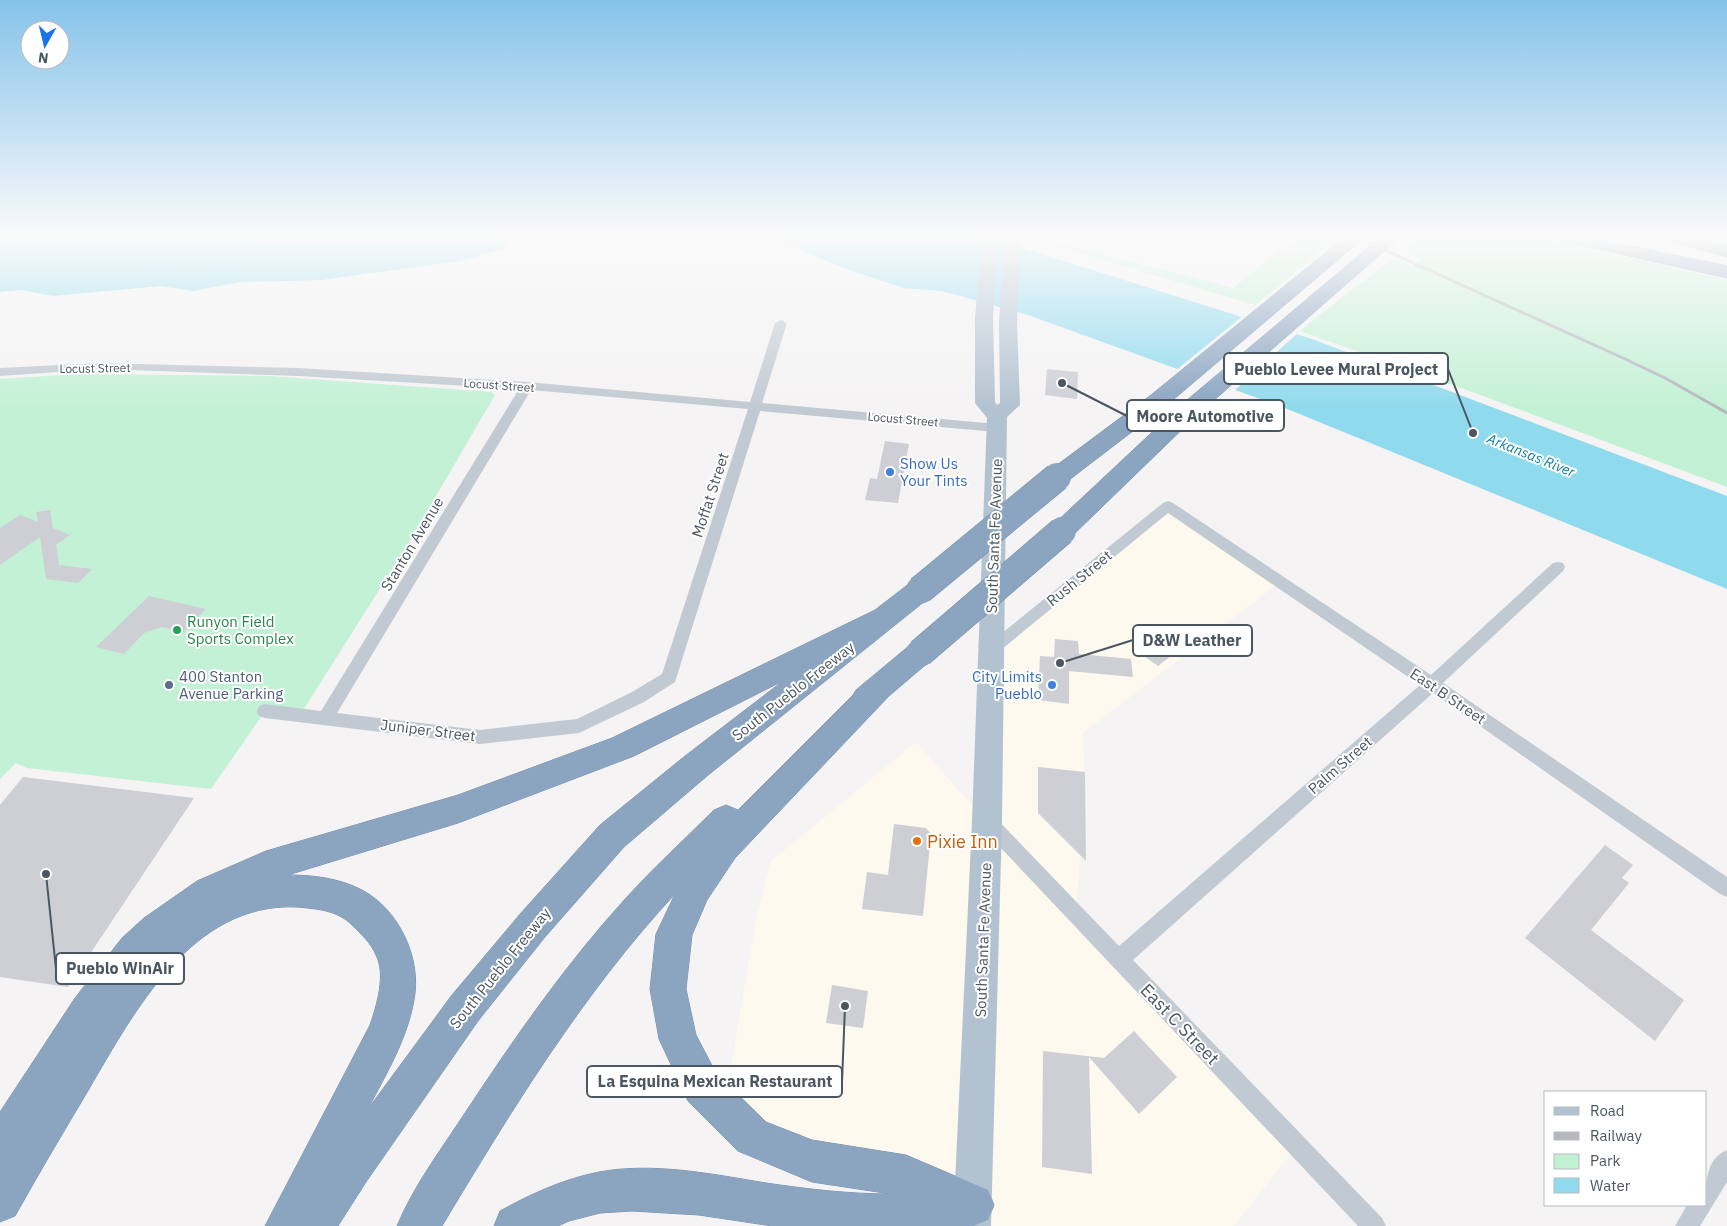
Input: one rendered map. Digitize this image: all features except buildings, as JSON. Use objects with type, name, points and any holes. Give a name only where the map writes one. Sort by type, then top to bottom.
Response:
[{"type":"highway","name":"South Pueblo Freeway","points":[[313,1226],[351,1167],[465,1008],[533,925],[612,836],[696,766],[888,616],[1061,474],[1159,400],[1287,294]]},
{"type":"highway","points":[[418,1226],[471,1138],[530,1048],[627,922],[732,814],[1062,531],[1188,411],[1323,294]]},
{"type":"highway","points":[[0,1148],[88,1010],[114,976],[157,930],[209,893],[278,862],[458,809],[623,747],[888,616]]},
{"type":"highway","points":[[879,688],[723,847],[695,888],[674,934],[668,989],[678,1039],[702,1087],[752,1136],[812,1161],[906,1176],[972,1215]]},
{"type":"highway","points":[[0,1200],[129,988],[158,952],[184,930],[234,901],[265,893],[295,890],[323,894],[351,902],[372,920],[391,944],[399,971],[397,999],[387,1032],[286,1226]]},
{"type":"highway","points":[[515,1226],[541,1211],[571,1199],[604,1192],[635,1190],[677,1192],[829,1212],[972,1215]]},
{"type":"main road","points":[[986,294],[984,403],[997,421],[1010,405],[1008,323],[1009,294]]},
{"type":"main road","name":"South Santa Fe Avenue","points":[[972,1215],[987,821],[997,421]]},
{"type":"street","name":"Moffat Street","points":[[669,678],[781,323]]},
{"type":"street","name":"Locust Street","points":[[0,372],[100,366],[298,372],[527,386],[755,406],[997,421]]},
{"type":"street","name":"Stanton Avenue","points":[[325,718],[527,386]]},
{"type":"street","name":"Rush Street","points":[[991,650],[1168,506]]},
{"type":"street","name":"East B Street","points":[[1168,506],[1432,684],[1727,888]]},
{"type":"street","name":"Palm Street","points":[[1119,959],[1432,684],[1558,567]]},
{"type":"street","name":"Juniper Street","points":[[265,711],[480,737],[579,726],[638,697],[669,678]]},
{"type":"street","name":"East C Street","points":[[987,821],[1374,1226]]},
{"type":"street","points":[[1707,1194],[1727,1161]]},
{"type":"street","points":[[1687,1226],[1699,1206]]},
{"type":"shaded area","points":[[1168,506],[1280,582],[1083,733],[1085,788],[1076,915],[1297,1146],[1234,1226],[972,1226],[724,1108],[756,919],[771,861],[916,742],[986,821],[991,650]]},
{"type":"green space","points":[[1218,294],[1268,294],[1255,305]]},
{"type":"green space","points":[[1346,294],[1727,294],[1727,487],[1486,397],[1300,331]]},
{"type":"green space","name":"Runyon Field Sports Complex","points":[[76,374],[270,376],[491,392],[495,395],[405,549],[300,715],[265,711],[211,789],[27,768],[16,763],[0,779],[0,379]]},
{"type":"water","points":[[44,294],[72,294],[53,296]]},
{"type":"water","name":"Arkansas River","points":[[954,294],[1170,294],[1312,339],[1727,496],[1727,589],[1285,408],[1028,315]]},
{"type":"pier","points":[[1244,315],[1299,332],[1233,392],[1175,371]]},
{"type":"railway","points":[[1482,294],[1665,378],[1727,413]]},
{"type":"place","name":"Moore Automotive","points":[[1062,383]]},
{"type":"place","name":"Pueblo Levee Mural Project","points":[[1473,433]]},
{"type":"place","name":"Show Us Your Tints","points":[[890,472]]},
{"type":"place","name":"Runyon Field Sports Complex","points":[[177,630]]},
{"type":"place","name":"D&W Leather","points":[[1060,663]]},
{"type":"place","name":"400 Stanton Avenue Parking","points":[[169,685]]},
{"type":"place","name":"City Limits Pueblo","points":[[1052,685]]},
{"type":"place","name":"Pixie Inn","points":[[917,841]]},
{"type":"place","name":"Pueblo WinAir","points":[[46,874]]},
{"type":"place","name":"La Esquina Mexican Restaurant","points":[[845,1006]]}]
